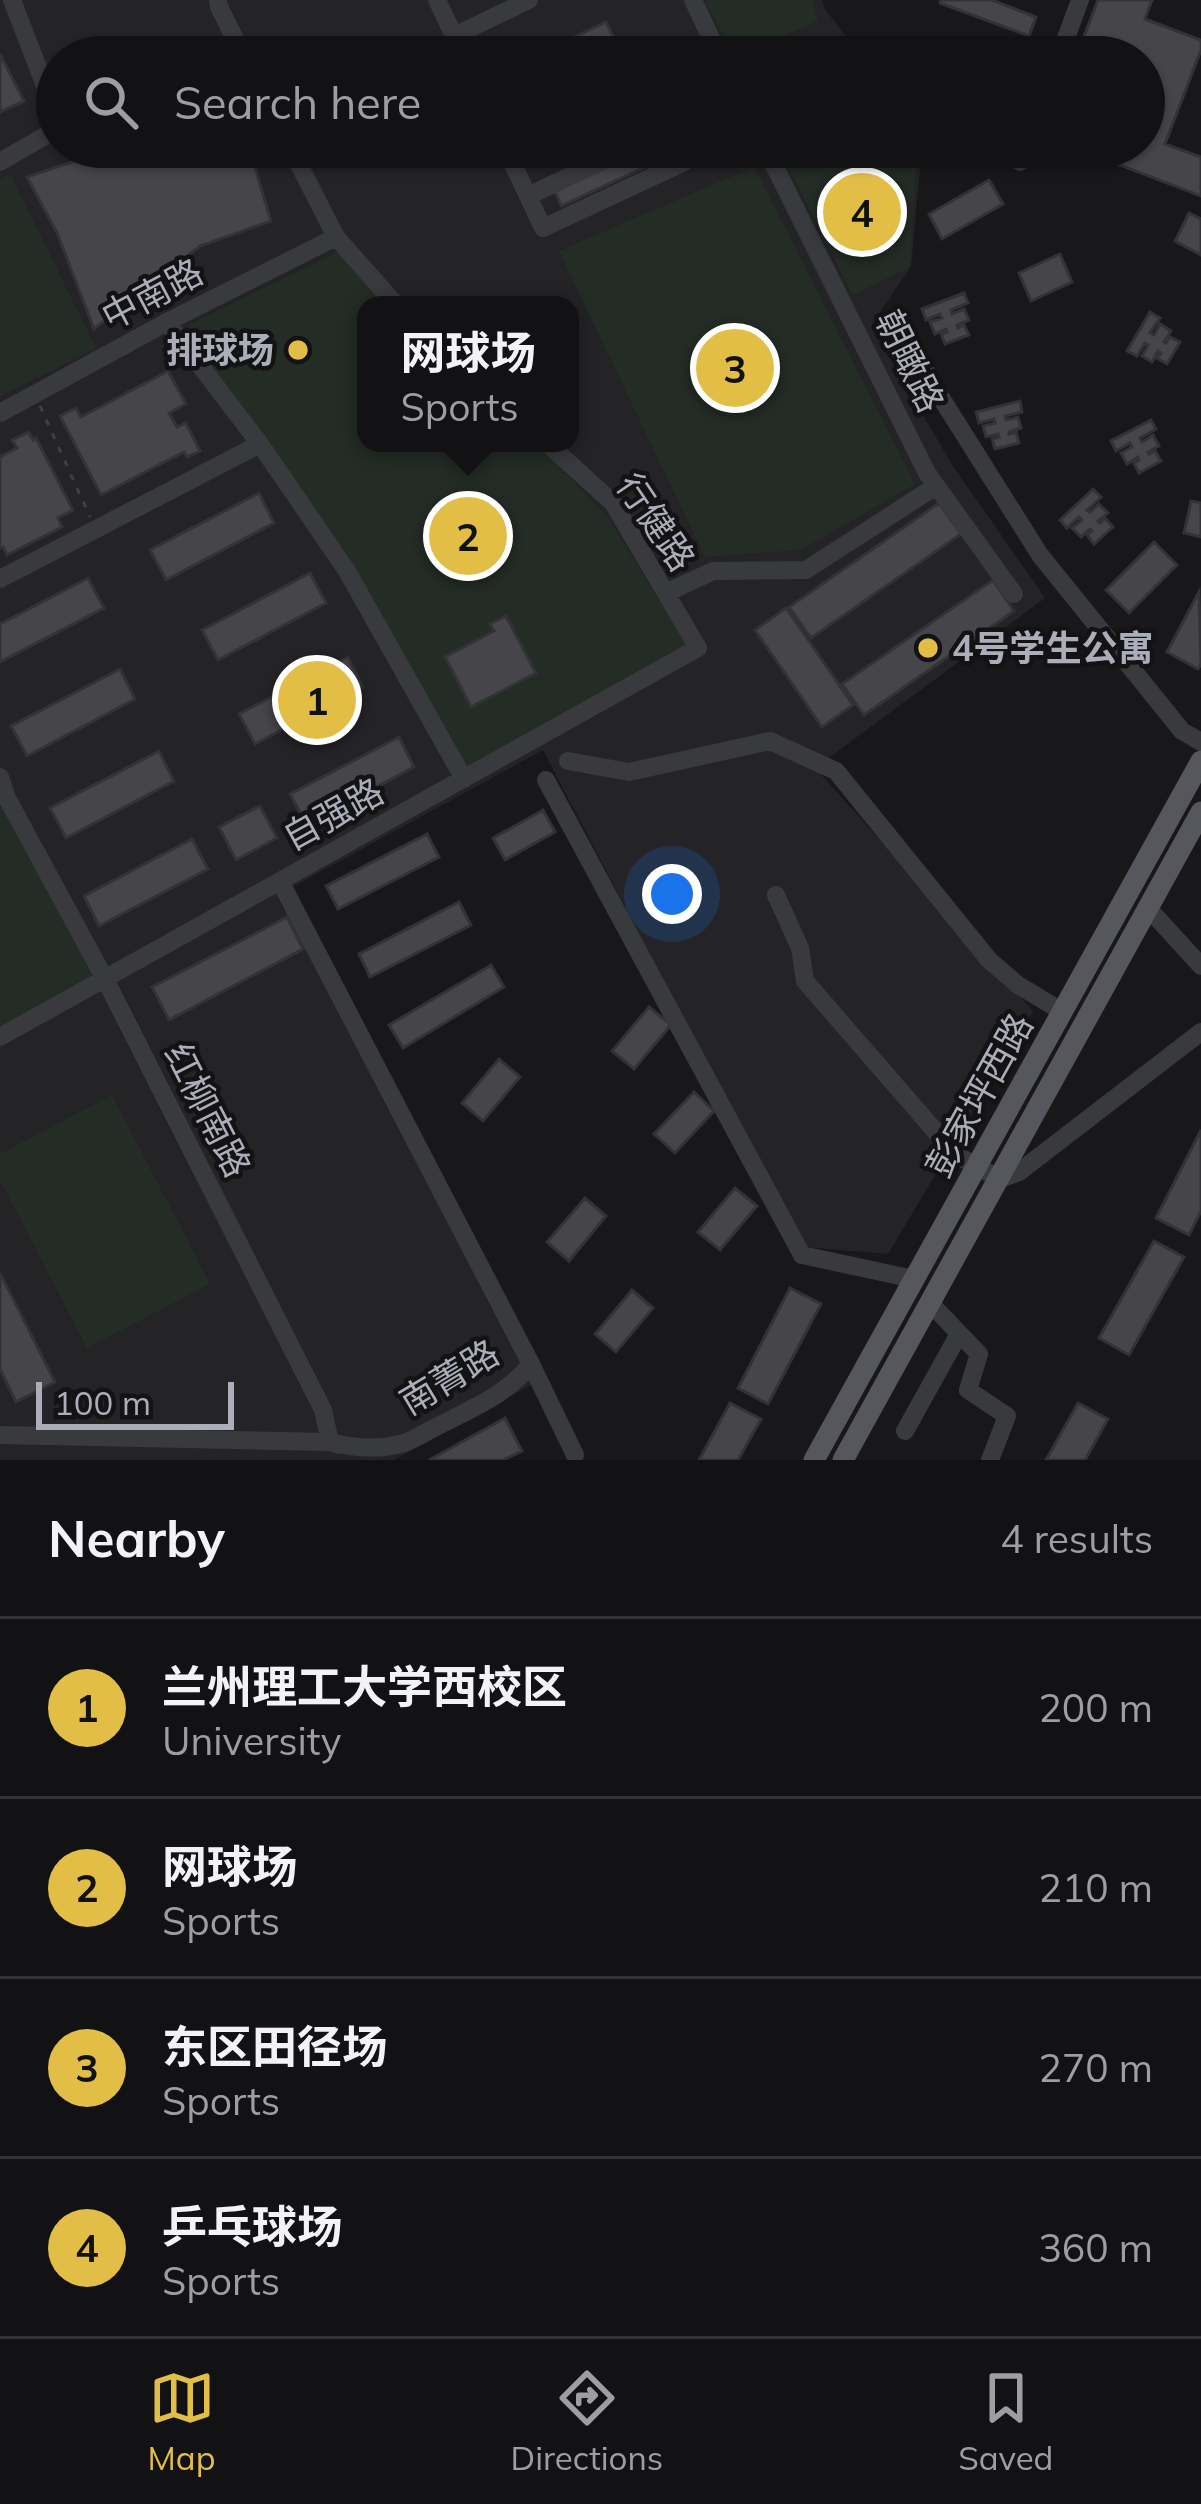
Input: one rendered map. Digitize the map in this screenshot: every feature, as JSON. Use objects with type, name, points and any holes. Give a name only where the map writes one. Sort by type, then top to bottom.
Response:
[{"type":"main road","name":"彭家坪西路","points":[[814,1460],[1201,761]]},
{"type":"main road","name":"彭家坪西路","points":[[843,1460],[1201,812]]},
{"type":"street","points":[[12,0],[36,62]]},
{"type":"street","points":[[218,0],[234,36]]},
{"type":"street","points":[[437,0],[454,36],[529,0]]},
{"type":"street","points":[[693,0],[710,36]]},
{"type":"street","points":[[1067,36],[1080,0]]},
{"type":"street","points":[[0,161],[36,141]]},
{"type":"street","points":[[301,168],[336,238],[388,296]]},
{"type":"street","points":[[515,168],[543,227],[671,168]]},
{"type":"street","points":[[528,196],[587,168]]},
{"type":"street","name":"朝瞰路","points":[[776,168],[927,473],[1014,594]]},
{"type":"street","name":"中南路","points":[[0,413],[336,238]]},
{"type":"street","points":[[167,322],[260,444],[347,571],[464,779]]},
{"type":"street","points":[[900,322],[933,385],[1040,555],[1182,731],[1201,742]]},
{"type":"street","points":[[0,579],[260,444]]},
{"type":"street","name":"行健路","points":[[558,452],[613,503],[698,648]]},
{"type":"street","points":[[666,593],[713,571],[806,570],[937,486]]},
{"type":"street","name":"自强路","points":[[0,1037],[698,648]]},
{"type":"street","points":[[568,761],[629,772],[770,741],[836,771],[988,960],[1063,1012]]},
{"type":"street","name":"红柳南路","points":[[0,777],[323,1410],[330,1442]]},
{"type":"street","points":[[547,780],[802,1255],[914,1279]]},
{"type":"street","name":"南菁路","points":[[0,1435],[330,1442],[357,1454],[404,1443],[494,1398],[516,1383],[531,1364],[280,881]]},
{"type":"street","points":[[776,896],[800,948],[805,981],[956,1155],[1000,1179],[1019,1172],[1201,1032]]},
{"type":"street","points":[[1148,908],[1201,966]]},
{"type":"street","points":[[930,1303],[979,1354],[968,1390],[1007,1416],[990,1460]]},
{"type":"street","points":[[905,1431],[959,1334]]},
{"type":"street","points":[[531,1364],[573,1458]]},
{"type":"path","points":[[34,395],[96,530]]},
{"type":"shaded area","points":[[0,0],[822,0],[846,36],[36,36],[36,168],[920,168],[911,266],[871,326],[951,463],[1045,598],[830,757],[809,761],[1033,1011],[888,1254],[803,1247],[543,750],[291,888],[533,1384],[394,1460],[0,1460]]},
{"type":"shaded area","points":[[705,0],[812,0],[818,21],[783,36],[723,36]]},
{"type":"shaded area","points":[[755,168],[915,484],[801,550],[705,557],[559,251]]},
{"type":"shaded area","points":[[790,168],[916,168],[910,267],[853,295]]},
{"type":"shaded area","points":[[10,174],[96,348],[0,396],[0,179]]},
{"type":"shaded area","points":[[338,252],[381,296],[357,296],[357,452],[546,452],[608,518],[687,645],[468,768],[347,554],[218,387],[188,325]]},
{"type":"shaded area","points":[[0,781],[105,979],[0,1032]]},
{"type":"shaded area","points":[[112,1095],[210,1284],[87,1348],[0,1180],[0,1154]]},
{"type":"building","points":[[941,0],[992,0],[1036,17],[1029,36]]},
{"type":"building","points":[[1098,0],[1152,0],[1145,19],[1201,40],[1165,144],[1165,36],[1084,36]]},
{"type":"building","points":[[606,22],[613,36],[576,36]]},
{"type":"building","points":[[0,54],[24,101],[0,112]]},
{"type":"building","points":[[1165,144],[1201,157],[1201,196],[1128,168],[1165,168]]},
{"type":"building","points":[[54,168],[255,168],[271,221],[200,246],[94,329],[57,233],[27,177]]},
{"type":"building","points":[[593,168],[643,168],[561,206],[553,187]]},
{"type":"building","points":[[989,180],[1003,204],[942,239],[929,214]]},
{"type":"building","points":[[1189,213],[1201,219],[1201,255],[1175,241]]},
{"type":"building","points":[[1060,254],[1072,282],[1031,301],[1019,273]]},
{"type":"building","points":[[964,293],[968,303],[951,310],[952,314],[964,309],[969,320],[957,325],[964,325],[969,335],[945,344],[941,334],[946,329],[935,334],[930,322],[942,318],[940,314],[926,320],[922,309]]},
{"type":"building","points":[[1150,312],[1160,318],[1150,333],[1154,335],[1160,324],[1171,331],[1164,342],[1170,337],[1180,342],[1167,364],[1157,358],[1158,351],[1152,362],[1142,356],[1145,343],[1137,356],[1127,351]]},
{"type":"building","points":[[168,371],[186,404],[169,413],[177,427],[186,423],[200,451],[187,457],[184,452],[101,495],[60,416],[76,408],[81,417]]},
{"type":"building","points":[[1020,401],[1022,412],[1005,416],[1006,420],[1018,417],[1021,428],[1009,434],[1016,432],[1019,443],[995,449],[992,439],[998,434],[986,437],[983,426],[995,423],[994,419],[979,423],[976,412]]},
{"type":"building","points":[[1151,420],[1156,429],[1140,438],[1142,442],[1153,435],[1159,446],[1148,452],[1155,451],[1161,461],[1139,473],[1134,463],[1138,457],[1127,464],[1121,453],[1132,447],[1130,443],[1116,451],[1111,441]]},
{"type":"building","points":[[29,432],[73,510],[58,518],[62,527],[7,555],[0,548],[0,457],[17,448],[12,440]]},
{"type":"building","points":[[1093,489],[1101,497],[1087,510],[1099,504],[1108,513],[1098,521],[1105,518],[1113,527],[1094,544],[1087,535],[1090,529],[1081,537],[1072,528],[1082,520],[1079,517],[1067,528],[1060,520]]},
{"type":"building","points":[[259,493],[274,523],[166,580],[150,550]]},
{"type":"building","points":[[1191,501],[1201,503],[1201,537],[1184,533]]},
{"type":"building","points":[[939,503],[961,534],[811,638],[789,607]]},
{"type":"building","points":[[1154,542],[1177,565],[1129,613],[1106,590]]},
{"type":"building","points":[[310,573],[326,603],[218,660],[202,630]]},
{"type":"building","points":[[88,578],[104,608],[0,662],[0,624]]},
{"type":"building","name":"4号学生公寓","points":[[993,580],[1014,611],[864,715],[842,684]]},
{"type":"building","points":[[1199,592],[1201,664],[1198,669],[1167,652]]},
{"type":"building","points":[[786,608],[853,705],[822,727],[755,630]]},
{"type":"building","points":[[506,616],[536,673],[471,707],[445,657],[494,631],[490,624]]},
{"type":"building","points":[[348,657],[363,687],[255,744],[239,714]]},
{"type":"building","points":[[120,669],[135,699],[27,756],[11,726]]},
{"type":"building","points":[[399,737],[414,767],[306,824],[290,794]]},
{"type":"building","points":[[159,751],[174,781],[66,838],[50,808]]},
{"type":"building","points":[[260,806],[277,838],[236,860],[219,827]]},
{"type":"building","points":[[543,810],[555,832],[505,860],[493,838]]},
{"type":"building","points":[[427,834],[439,857],[338,909],[326,886]]},
{"type":"building","points":[[192,839],[208,869],[99,926],[84,896]]},
{"type":"building","points":[[459,902],[471,925],[370,977],[359,954]]},
{"type":"building","points":[[287,917],[303,949],[169,1020],[152,987]]},
{"type":"building","points":[[491,965],[504,987],[403,1048],[389,1025]]},
{"type":"building","points":[[649,1007],[671,1025],[634,1069],[612,1051]]},
{"type":"building","points":[[499,1059],[520,1077],[483,1121],[462,1103]]},
{"type":"building","points":[[694,1092],[714,1111],[675,1153],[654,1134]]},
{"type":"building","points":[[1201,1130],[1201,1211],[1189,1235],[1156,1218]]},
{"type":"building","points":[[735,1188],[757,1206],[720,1250],[698,1232]]},
{"type":"building","points":[[585,1198],[606,1216],[569,1261],[547,1242]]},
{"type":"building","points":[[1154,1241],[1184,1257],[1129,1355],[1099,1338]]},
{"type":"building","points":[[0,1273],[55,1382],[16,1402],[0,1369]]},
{"type":"building","points":[[790,1288],[821,1304],[768,1404],[738,1388]]},
{"type":"building","points":[[632,1290],[653,1308],[616,1352],[595,1334]]},
{"type":"building","points":[[730,1403],[761,1419],[738,1460],[699,1460]]},
{"type":"building","points":[[1078,1403],[1108,1419],[1085,1460],[1046,1460]]},
{"type":"building","points":[[505,1418],[522,1451],[503,1460],[429,1460]]},
{"type":"place","name":"乒乓球场","points":[[862,212]]},
{"type":"place","name":"排球场","points":[[298,350]]},
{"type":"place","name":"东区田径场","points":[[735,368]]},
{"type":"place","name":"网球场","points":[[468,536]]},
{"type":"place","name":"4号学生公寓","points":[[928,648]]},
{"type":"place","name":"兰州理工大学西校区","points":[[317,700]]}]
